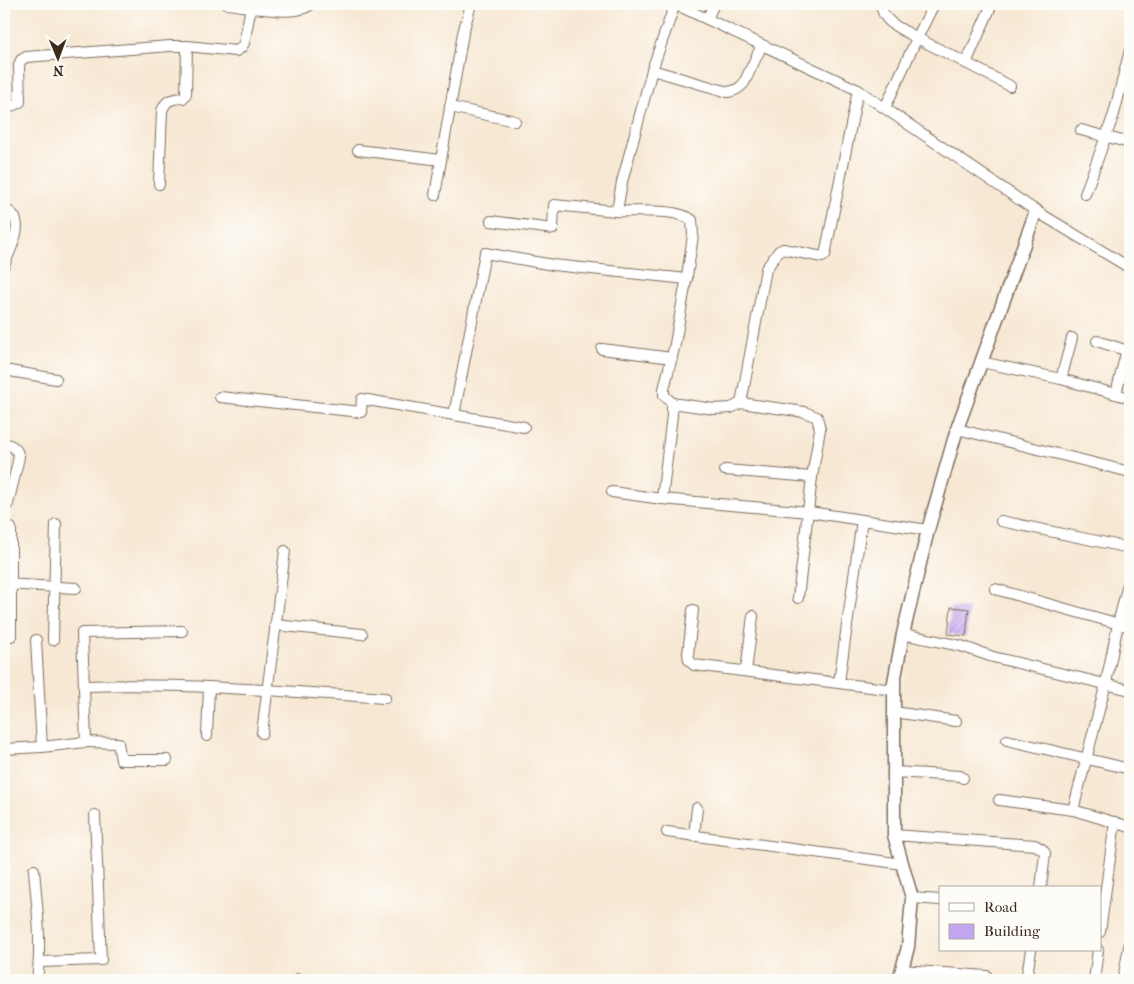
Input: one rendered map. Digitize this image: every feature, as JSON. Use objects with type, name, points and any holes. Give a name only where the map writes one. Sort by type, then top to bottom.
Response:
[{"type":"street","points":[[228,4],[287,11],[307,8],[311,4]]},
{"type":"street","points":[[435,195],[463,33],[471,4]]},
{"type":"street","points":[[617,211],[622,182],[652,70],[675,4],[858,90],[1036,211],[1130,268]]},
{"type":"street","points":[[707,19],[714,4]]},
{"type":"street","points":[[882,4],[881,9],[885,19],[917,38],[1010,86]]},
{"type":"street","points":[[885,108],[934,4]]},
{"type":"street","points":[[966,63],[992,4]]},
{"type":"street","points":[[4,103],[12,106],[20,102],[18,65],[26,57],[187,46],[236,51],[244,43],[251,7]]},
{"type":"street","points":[[652,70],[728,92],[734,91],[740,89],[744,84],[762,45]]},
{"type":"street","points":[[159,184],[162,111],[166,102],[183,98],[186,94],[187,46]]},
{"type":"street","points":[[1084,194],[1114,114],[1130,50]]},
{"type":"street","points":[[741,403],[766,269],[779,251],[783,249],[822,257],[825,255],[858,90]]},
{"type":"street","points":[[450,107],[515,121]]},
{"type":"street","points":[[1081,130],[1130,142]]},
{"type":"street","points":[[358,150],[441,160]]},
{"type":"street","points":[[490,222],[553,229],[554,204],[617,211],[675,214],[692,220],[693,235],[687,279],[664,395],[672,403],[714,409],[731,408],[741,403],[804,412],[817,418],[820,429],[812,477],[798,598]]},
{"type":"street","points":[[4,209],[11,212],[16,218],[18,225],[4,265]]},
{"type":"street","points":[[987,976],[900,975],[908,947],[912,898],[894,835],[894,690],[903,634],[928,530],[957,429],[1036,211]]},
{"type":"street","points":[[454,415],[485,254],[553,265],[687,279]]},
{"type":"street","points":[[1061,379],[1072,338]]},
{"type":"street","points":[[1097,341],[1125,350],[1126,353],[1116,394]]},
{"type":"street","points":[[602,349],[672,358]]},
{"type":"street","points":[[981,362],[1061,379],[1130,398]]},
{"type":"street","points":[[4,370],[56,379]]},
{"type":"street","points":[[220,397],[361,412],[362,399],[524,427]]},
{"type":"street","points":[[662,499],[672,403]]},
{"type":"street","points":[[957,429],[1130,472]]},
{"type":"street","points":[[4,443],[17,450],[19,457],[8,504]]},
{"type":"street","points":[[725,470],[812,477]]},
{"type":"street","points":[[612,492],[662,499],[809,512],[928,530]]},
{"type":"street","points":[[839,682],[862,520]]},
{"type":"street","points":[[1001,521],[1130,548]]},
{"type":"street","points":[[53,640],[56,524]]},
{"type":"street","points":[[11,528],[7,584],[11,636]]},
{"type":"street","points":[[262,733],[274,625],[285,551]]},
{"type":"street","points":[[1073,810],[1106,683],[1130,576]]},
{"type":"street","points":[[7,584],[76,588]]},
{"type":"street","points":[[995,589],[1130,627]]},
{"type":"street","points":[[693,610],[688,654],[689,660],[694,665],[894,690]]},
{"type":"street","points":[[746,671],[753,616]]},
{"type":"street","points":[[274,625],[362,634]]},
{"type":"street","points":[[86,742],[82,632],[182,631]]},
{"type":"street","points":[[903,634],[961,646],[993,657],[1130,690]]},
{"type":"street","points":[[36,640],[42,747]]},
{"type":"street","points":[[84,686],[128,685],[266,689],[385,698]]},
{"type":"street","points":[[207,736],[209,687]]},
{"type":"street","points":[[894,712],[956,721]]},
{"type":"street","points":[[1007,740],[1130,769]]},
{"type":"street","points":[[4,749],[86,742],[118,742],[122,760],[167,760]]},
{"type":"street","points":[[894,772],[960,776],[963,778]]},
{"type":"street","points":[[998,800],[1073,810],[1130,827]]},
{"type":"street","points":[[694,836],[696,808]]},
{"type":"street","points":[[39,962],[101,960],[94,815]]},
{"type":"street","points":[[1102,916],[1114,822]]},
{"type":"street","points":[[667,832],[903,864]]},
{"type":"street","points":[[894,835],[1035,845],[1042,848],[1044,853],[1040,886]]},
{"type":"street","points":[[34,870],[39,932],[39,962],[36,980]]},
{"type":"street","points":[[912,898],[939,900]]},
{"type":"street","points":[[1123,980],[1130,941]]},
{"type":"street","points":[[1026,980],[1031,952]]},
{"type":"street","points":[[1094,980],[1098,952]]},
{"type":"building","points":[[951,607],[969,609],[966,636],[948,634]]}]
